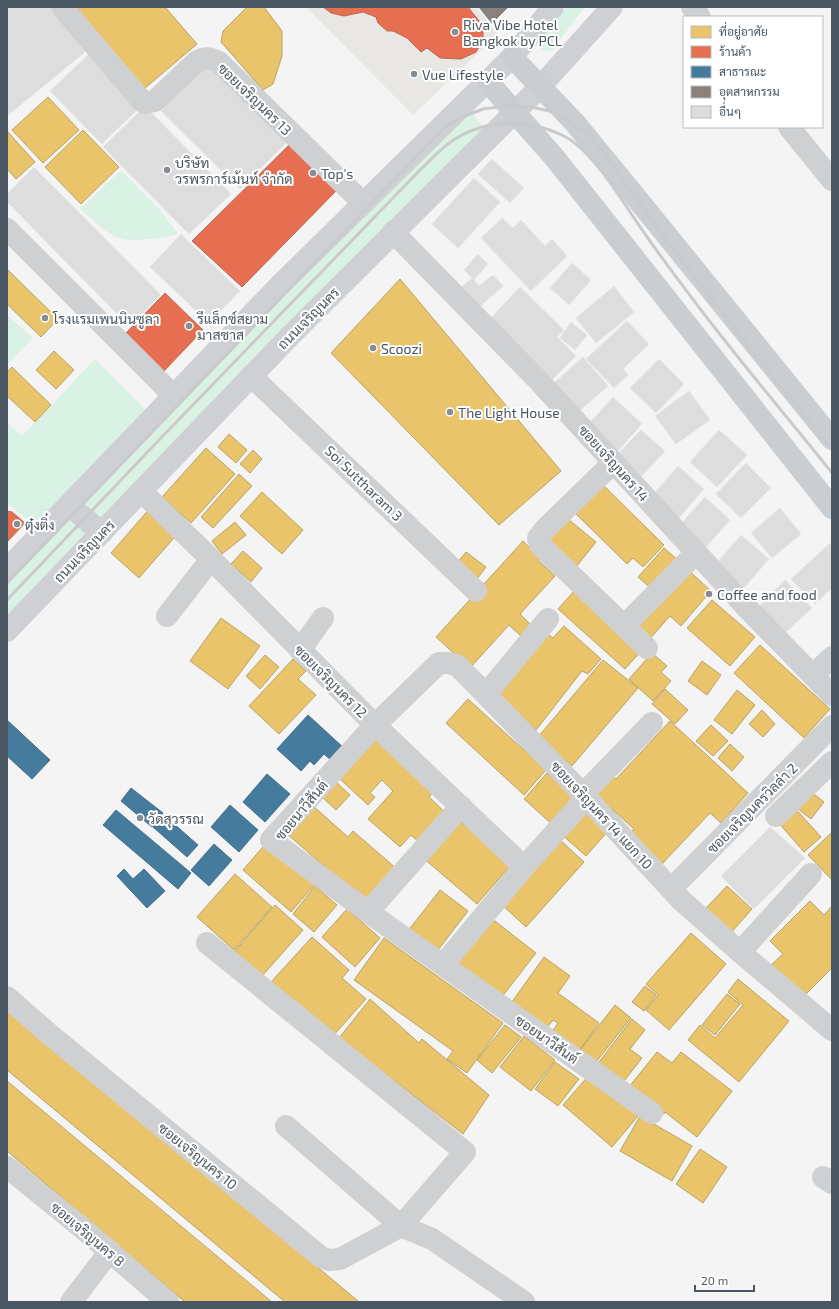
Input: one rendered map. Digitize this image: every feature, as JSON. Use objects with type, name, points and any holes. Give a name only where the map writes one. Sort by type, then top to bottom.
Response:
[{"type":"main road","points":[[7,569],[279,286],[488,82],[512,57],[553,7]]},
{"type":"main road","name":"ถนนเจริญนคร","points":[[7,631],[142,492],[251,376],[393,232],[516,112],[612,7]]},
{"type":"main road","points":[[512,57],[575,123],[832,439]]},
{"type":"main road","points":[[488,82],[516,112],[554,157],[832,508]]},
{"type":"main road","points":[[69,505],[102,533]]},
{"type":"street","name":"ซอยเจริญนคร 13","points":[[62,7],[145,103],[155,102],[196,62],[203,58],[210,58],[219,62],[363,204]]},
{"type":"street","points":[[692,7],[699,16]]},
{"type":"street","points":[[790,128],[832,180]]},
{"type":"street","points":[[7,230],[173,395]]},
{"type":"street","name":"ซอยเจริญนคร 14","points":[[393,232],[538,380],[747,608],[832,695]]},
{"type":"street","name":"Soi Suttharam 3","points":[[251,376],[476,591]]},
{"type":"street","points":[[613,463],[563,510],[544,529],[538,538],[540,545],[647,648]]},
{"type":"street","name":"ซอยเจริญนคร 12","points":[[142,492],[211,559],[375,725],[524,867]]},
{"type":"street","points":[[624,626],[696,553]]},
{"type":"street","points":[[167,616],[211,559]]},
{"type":"street","points":[[300,650],[323,618]]},
{"type":"street","points":[[486,694],[548,619]]},
{"type":"street","points":[[813,674],[832,657]]},
{"type":"street","name":"ซอยเจริญนคร 14 แยก 10","points":[[375,725],[439,663],[449,663],[458,666],[585,796],[681,900],[832,1030]]},
{"type":"street","points":[[443,965],[585,796],[652,723]]},
{"type":"street","name":"ซอยนาวีสันต์","points":[[375,725],[271,840],[368,912],[652,1113]]},
{"type":"street","name":"ซอยเจริญนครวิลล่า 2","points":[[671,890],[832,726]]},
{"type":"street","points":[[776,816],[832,762]]},
{"type":"street","points":[[368,912],[461,806]]},
{"type":"street","points":[[740,952],[811,874]]},
{"type":"street","name":"ซอยเจริญนคร 10","points":[[7,998],[321,1257],[329,1260],[340,1259],[401,1226],[465,1152],[207,943]]},
{"type":"street","points":[[286,1126],[401,1226],[432,1239],[524,1302]]},
{"type":"street","name":"ซอยเจริญนคร 8","points":[[10,1177],[110,1251],[168,1302]]},
{"type":"street","points":[[71,1302],[110,1251]]},
{"type":"shaded area","name":"Vue Lifestyle","points":[[306,7],[476,7],[498,34],[413,115]]},
{"type":"green space","points":[[567,7],[585,7],[552,50],[544,51],[538,46],[541,36]]},
{"type":"green space","points":[[468,108],[485,130],[102,525],[75,502]]},
{"type":"green space","points":[[121,170],[160,210],[178,234],[145,240],[128,240],[120,238],[106,231],[80,209]]},
{"type":"green space","points":[[7,315],[33,338],[7,365]]},
{"type":"green space","points":[[95,359],[145,409],[35,526],[7,503],[7,423],[22,436]]},
{"type":"green space","points":[[68,512],[93,533],[7,622],[7,574]]},
{"type":"building: ที่อยู่อาศัย","points":[[74,7],[165,7],[197,44],[144,89]]},
{"type":"building: ที่อยู่อาศัย","points":[[247,7],[264,7],[282,31],[282,56],[273,84],[263,90],[221,42],[223,31]]},
{"type":"building: ที่อยู่อาศัย","points":[[48,97],[79,130],[43,163],[12,130]]},
{"type":"building: ที่อยู่อาศัย","points":[[83,130],[119,167],[81,204],[45,167]]},
{"type":"building: ที่อยู่อาศัย","points":[[7,131],[35,162],[16,179],[7,169]]},
{"type":"building: ที่อยู่อาศัย","points":[[7,269],[58,319],[41,337],[7,304]]},
{"type":"building: ที่อยู่อาศัย","name":"The Light House","points":[[400,279],[561,471],[499,525],[331,353]]},
{"type":"building: ที่อยู่อาศัย","points":[[54,351],[74,370],[56,389],[36,370]]},
{"type":"building: ที่อยู่อาศัย","points":[[12,367],[51,405],[35,422],[7,396],[7,372]]},
{"type":"building: ที่อยู่อาศัย","points":[[229,434],[247,450],[236,463],[218,447]]},
{"type":"building: ที่อยู่อาศัย","points":[[206,448],[235,474],[191,523],[162,497]]},
{"type":"building: ที่อยู่อาศัย","points":[[253,450],[262,459],[250,473],[240,464]]},
{"type":"building: ที่อยู่อาศัย","points":[[239,474],[252,486],[213,528],[201,517]]},
{"type":"building: ที่อยู่อาศัย","points":[[598,480],[664,545],[643,567],[633,558],[627,564],[571,509]]},
{"type":"building: ที่อยู่อาศัย","points":[[262,492],[303,530],[282,554],[240,516]]},
{"type":"building: ที่อยู่อาศัย","points":[[151,507],[179,532],[139,578],[111,553]]},
{"type":"building: ที่อยู่อาศัย","points":[[562,514],[596,542],[576,567],[541,539]]},
{"type":"building: ที่อยู่อาศัย","points":[[235,522],[246,535],[222,554],[212,541]]},
{"type":"building: ที่อยู่อาศัย","points":[[523,541],[540,557],[538,560],[555,576],[520,614],[531,625],[521,636],[509,625],[470,668],[436,637]]},
{"type":"building: ที่อยู่อาศัย","points":[[664,548],[680,562],[654,591],[638,577]]},
{"type":"building: ที่อยู่อาศัย","points":[[243,551],[262,568],[251,582],[231,564]]},
{"type":"building: ที่อยู่อาศัย","points":[[466,552],[486,567],[477,579],[456,564]]},
{"type":"building: ที่อยู่อาศัย","points":[[686,568],[711,591],[681,626],[670,616],[647,642],[631,628]]},
{"type":"building: ที่อยู่อาศัย","points":[[576,589],[643,649],[625,669],[558,609]]},
{"type":"building: ที่อยู่อาศัย","points":[[712,600],[755,637],[730,666],[687,628]]},
{"type":"building: ที่อยู่อาศัย","points":[[221,618],[260,646],[228,689],[190,661]]},
{"type":"building: ที่อยู่อาศัย","points":[[564,626],[601,659],[588,674],[582,671],[536,730],[492,690],[544,631],[553,638]]},
{"type":"building: ที่อยู่อาศัย","points":[[760,645],[830,709],[804,738],[734,673]]},
{"type":"building: ที่อยู่อาศัย","points":[[652,653],[667,666],[661,672],[671,681],[653,701],[629,679]]},
{"type":"building: ที่อยู่อาศัย","points":[[265,655],[279,667],[260,689],[246,676]]},
{"type":"building: ที่อยู่อาศัย","points":[[293,659],[306,671],[298,679],[316,695],[279,734],[249,706]]},
{"type":"building: ที่อยู่อาศัย","points":[[603,660],[638,688],[572,766],[538,737]]},
{"type":"building: ที่อยู่อาศัย","points":[[702,661],[721,675],[707,695],[688,681]]},
{"type":"building: ที่อยู่อาศัย","points":[[665,689],[688,710],[675,724],[652,704]]},
{"type":"building: ที่อยู่อาศัย","points":[[737,690],[755,705],[732,734],[714,720]]},
{"type":"building: ที่อยู่อาศัย","points":[[468,699],[546,770],[524,795],[446,723]]},
{"type":"building: ที่อยู่อาศัย","points":[[762,710],[775,724],[763,737],[749,724]]},
{"type":"building: ที่อยู่อาศัย","points":[[670,721],[748,793],[721,823],[710,813],[662,864],[629,834],[634,829],[592,791],[609,773],[616,779]]},
{"type":"building: ที่อยู่อาศัย","points":[[711,725],[728,741],[713,756],[696,741]]},
{"type":"building: ที่อยู่อาศัย","points":[[379,736],[436,788],[429,797],[450,817],[423,846],[411,835],[400,847],[368,819],[393,791],[382,780],[370,793],[375,797],[368,805],[340,779]]},
{"type":"building: ที่อยู่อาศัย","points":[[730,744],[744,757],[732,771],[718,758]]},
{"type":"building: ที่อยู่อาศัย","points":[[547,773],[578,801],[555,827],[524,799]]},
{"type":"building: ที่อยู่อาศัย","points":[[335,781],[350,795],[336,810],[321,796]]},
{"type":"building: ที่อยู่อาศัย","points":[[810,791],[824,802],[811,819],[797,808]]},
{"type":"building: ที่อยู่อาศัย","points":[[312,805],[348,837],[353,831],[398,870],[368,904],[287,834]]},
{"type":"building: ที่อยู่อาศัย","points":[[793,806],[821,837],[804,852],[777,821]]},
{"type":"building: ที่อยู่อาศัย","points":[[583,807],[609,830],[586,856],[560,833]]},
{"type":"building: ที่อยู่อาศัย","points":[[456,818],[511,865],[477,904],[422,857]]},
{"type":"building: ที่อยู่อาศัย","points":[[832,832],[832,880],[808,855]]},
{"type":"building: ที่อยู่อาศัย","points":[[558,838],[584,862],[526,927],[500,903]]},
{"type":"building: ที่อยู่อาศัย","points":[[268,841],[316,883],[291,912],[243,870]]},
{"type":"building: ที่อยู่อาศัย","points":[[235,874],[272,907],[234,950],[197,917]]},
{"type":"building: ที่อยู่อาศัย","points":[[315,886],[337,905],[314,932],[293,914]]},
{"type":"building: ที่อยู่อาศัย","points":[[727,886],[752,909],[730,934],[704,910]]},
{"type":"building: ที่อยู่อาศัย","points":[[440,890],[468,911],[435,954],[407,932]]},
{"type":"building: ที่อยู่อาศัย","points":[[810,901],[824,915],[832,906],[832,968],[800,1000],[768,968],[783,954],[770,941]]},
{"type":"building: ที่อยู่อาศัย","points":[[275,905],[303,930],[262,976],[234,952]]},
{"type":"building: ที่อยู่อาศัย","points":[[347,909],[380,938],[355,967],[322,937]]},
{"type":"building: ที่อยู่อาศัย","points":[[491,918],[536,953],[498,1002],[453,966]]},
{"type":"building: ที่อยู่อาศัย","points":[[691,933],[726,964],[669,1030],[646,1010],[658,995],[646,984]]},
{"type":"building: ที่อยู่อาศัย","points":[[312,937],[349,970],[342,978],[366,999],[332,1037],[271,982]]},
{"type":"building: ที่อยู่อาศัย","points":[[384,938],[503,1023],[467,1073],[447,1059],[453,1051],[354,980]]},
{"type":"building: ที่อยู่อาศัย","points":[[544,957],[570,976],[558,993],[599,1023],[576,1055],[550,1035],[558,1023],[553,1020],[543,1033],[509,1006]]},
{"type":"building: ที่อยู่อาศัย","points":[[738,979],[789,1021],[739,1082],[688,1040],[700,1025],[715,1038],[743,1005],[728,992]]},
{"type":"building: ที่อยู่อาศัย","points":[[645,986],[656,995],[644,1011],[632,1002]]},
{"type":"building: ที่อยู่อาศัย","points":[[727,994],[740,1004],[715,1035],[702,1025]]},
{"type":"building: ที่อยู่อาศัย","points":[[370,999],[419,1043],[422,1039],[489,1095],[463,1134],[339,1038]]},
{"type":"building: ที่อยู่อาศัย","points":[[615,1005],[631,1018],[592,1067],[577,1054]]},
{"type":"building: ที่อยู่อาศัย","points":[[7,1007],[358,1301],[285,1302],[7,1070]]},
{"type":"building: ที่อยู่อาศัย","points":[[632,1019],[645,1030],[630,1049],[642,1058],[621,1085],[596,1066]]},
{"type":"building: ที่อยู่อาศัย","points":[[505,1025],[521,1037],[492,1073],[477,1060]]},
{"type":"building: ที่อยู่อาศัย","points":[[524,1036],[555,1060],[531,1091],[500,1067]]},
{"type":"building: ที่อยู่อาศัย","points":[[657,1052],[672,1063],[681,1052],[732,1091],[697,1137],[629,1087]]},
{"type":"building: ที่อยู่อาศัย","points":[[555,1062],[579,1079],[558,1106],[535,1089]]},
{"type":"building: ที่อยู่อาศัย","points":[[589,1075],[638,1116],[612,1147],[563,1105]]},
{"type":"building: ที่อยู่อาศัย","points":[[7,1081],[272,1302],[185,1302],[7,1151]]},
{"type":"building: ที่อยู่อาศัย","points":[[640,1116],[692,1146],[672,1181],[620,1151]]},
{"type":"building: ที่อยู่อาศัย","points":[[700,1149],[727,1167],[703,1203],[676,1184]]},
{"type":"building: ร้านค้า","points":[[323,7],[468,7],[483,26],[483,40],[476,52],[461,59],[440,58],[427,48],[421,52],[407,38],[393,31],[387,31],[378,23],[376,17],[363,12],[344,16],[331,13]]},
{"type":"building: ร้านค้า","points":[[290,144],[336,191],[242,287],[192,241]]},
{"type":"building: ร้านค้า","points":[[165,293],[203,330],[164,371],[125,334]]},
{"type":"building: ร้านค้า","points":[[7,511],[12,512],[25,523],[7,542]]},
{"type":"building: สาธารณะ","points":[[308,715],[345,749],[333,762],[324,754],[314,765],[310,761],[301,771],[277,749]]},
{"type":"building: สาธารณะ","points":[[7,720],[50,760],[32,779],[7,756]]},
{"type":"building: สาธารณะ","points":[[267,774],[290,794],[265,822],[243,802]]},
{"type":"building: สาธารณะ","points":[[131,788],[163,813],[152,827],[121,801]]},
{"type":"building: สาธารณะ","points":[[230,805],[258,830],[239,852],[211,827]]},
{"type":"building: สาธารณะ","points":[[116,810],[191,873],[178,889],[103,825]]},
{"type":"building: สาธารณะ","points":[[164,815],[198,845],[187,857],[153,827]]},
{"type":"building: สาธารณะ","points":[[214,844],[232,860],[209,886],[191,870]]},
{"type":"building: สาธารณะ","points":[[124,869],[133,879],[144,869],[165,891],[147,908],[117,876]]},
{"type":"building: อุตสาหกรรม","points":[[479,7],[508,7],[492,23]]},
{"type":"building: อื่นๆ","points":[[7,7],[55,7],[90,48],[7,116]]},
{"type":"building: อื่นๆ","points":[[91,52],[142,105],[102,144],[50,91]]},
{"type":"building: อื่นๆ","points":[[208,64],[287,142],[240,189],[161,111]]},
{"type":"building: อื่นๆ","name":"บริษัท วรพรการ์เม้นท์ จำกัด","points":[[145,106],[231,194],[189,234],[103,147]]},
{"type":"building: อื่นๆ","points":[[492,159],[524,188],[510,203],[478,174]]},
{"type":"building: อื่นๆ","points":[[34,167],[161,295],[129,326],[7,202],[7,194]]},
{"type":"building: อื่นๆ","points":[[474,178],[500,202],[458,248],[432,224]]},
{"type":"building: อื่นๆ","points":[[502,218],[513,228],[521,220],[545,246],[552,239],[567,256],[531,291],[481,238]]},
{"type":"building: อื่นๆ","points":[[181,234],[240,291],[209,323],[150,267]]},
{"type":"building: อื่นๆ","points":[[478,254],[488,264],[474,280],[464,270]]},
{"type":"building: อื่นๆ","points":[[572,263],[591,280],[569,305],[550,288]]},
{"type":"building: อื่นๆ","points":[[493,275],[503,286],[476,310],[458,290],[472,278],[479,286]]},
{"type":"building: อื่นๆ","points":[[614,286],[634,312],[596,343],[576,318]]},
{"type":"building: อื่นๆ","points":[[520,287],[564,330],[557,337],[576,356],[552,380],[490,319]]},
{"type":"building: อื่นๆ","points":[[627,321],[649,344],[623,369],[628,375],[614,388],[586,359]]},
{"type":"building: อื่นๆ","points":[[571,322],[587,335],[575,350],[560,338]]},
{"type":"building: อื่นๆ","points":[[583,357],[608,386],[577,413],[552,385]]},
{"type":"building: อื่นๆ","points":[[659,359],[684,384],[656,413],[630,388]]},
{"type":"building: อื่นๆ","points":[[689,391],[710,420],[676,444],[655,416]]},
{"type":"building: อื่นๆ","points":[[613,397],[642,424],[614,455],[585,428]]},
{"type":"building: อื่นๆ","points":[[641,430],[665,451],[639,479],[615,457]]},
{"type":"building: อื่นๆ","points":[[719,430],[747,455],[717,487],[690,462]]},
{"type":"building: อื่นๆ","points":[[746,463],[771,488],[741,518],[716,494]]},
{"type":"building: อื่นๆ","points":[[678,466],[704,489],[678,519],[652,496]]},
{"type":"building: อื่นๆ","points":[[705,497],[730,520],[706,547],[680,525]]},
{"type":"building: อื่นๆ","points":[[780,508],[801,534],[772,558],[751,533]]},
{"type":"building: อื่นๆ","points":[[741,535],[769,559],[744,588],[716,564]]},
{"type":"building: อื่นๆ","points":[[830,543],[832,546],[832,588],[815,604],[791,579]]},
{"type":"building: อื่นๆ","points":[[785,580],[812,608],[785,633],[759,606]]},
{"type":"building: อื่นๆ","points":[[770,827],[805,858],[754,909],[721,876]]},
{"type":"railway","points":[[7,583],[443,129],[462,117],[483,109],[506,106],[531,107],[554,112],[587,133],[604,153],[661,233],[750,349],[832,450]]},
{"type":"railway","points":[[7,600],[158,441],[421,169],[455,139],[467,132],[494,125],[522,124],[536,126],[562,135],[586,153],[608,180],[652,244],[701,310],[832,473]]},
{"type":"place","name":"Riva Vibe Hotel Bangkok by PCL","points":[[455,32]]},
{"type":"place","name":"Vue Lifestyle","points":[[414,74]]},
{"type":"place","name":"บริษัท วรพรการ์เม้นท์ จำกัด","points":[[167,170]]},
{"type":"place","name":"Top's","points":[[313,173]]},
{"type":"place","name":"โรงแรมเพนนินซูลา","points":[[45,318]]},
{"type":"place","name":"รีแล็กซ์สยาม มาสซาส","points":[[189,326]]},
{"type":"place","name":"Scoozi","points":[[373,348]]},
{"type":"place","name":"The Light House","points":[[450,412]]},
{"type":"place","name":"ตุ๋งติ๋ง","points":[[17,524]]},
{"type":"place","name":"Coffee and food","points":[[709,594]]},
{"type":"place","name":"วัดสุวรรณ","points":[[140,818]]}]
